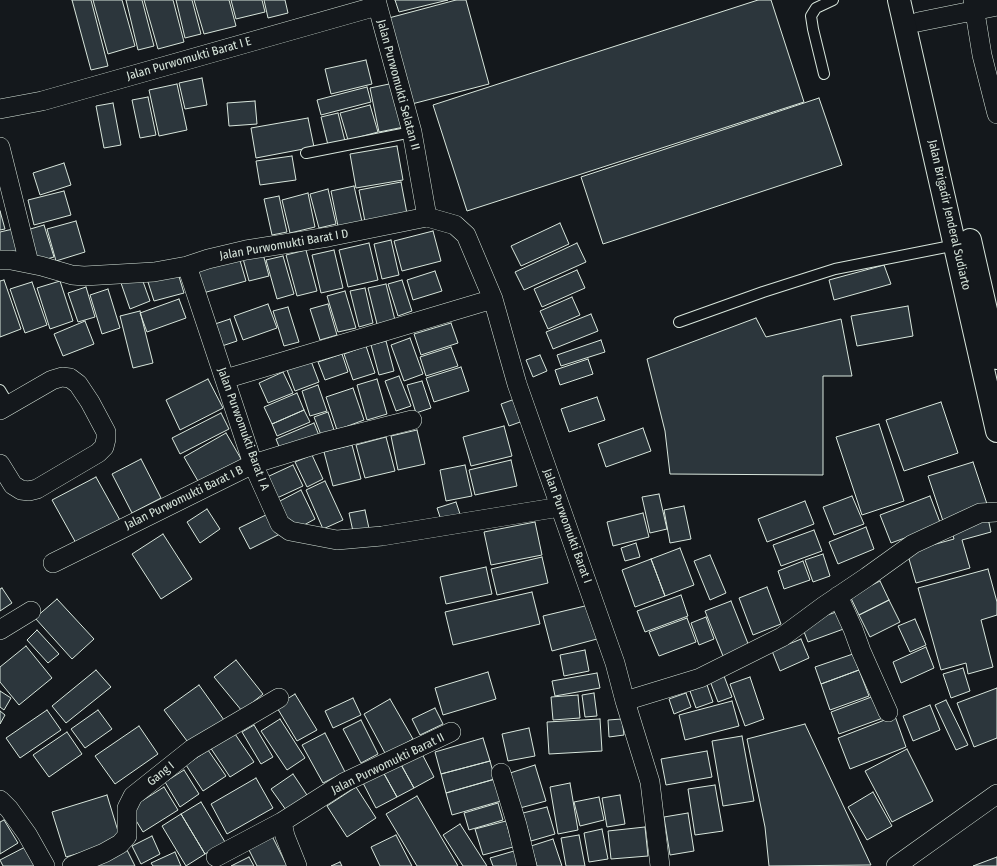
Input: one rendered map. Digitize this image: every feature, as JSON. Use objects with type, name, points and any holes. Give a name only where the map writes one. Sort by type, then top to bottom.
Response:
[{"type":"main road","name":"Jalan Brigadir Jenderal Sudiarto","points":[[899,0],[956,246],[983,329],[997,358]]},
{"type":"main road","name":"Jalan Brigadir Jenderal Sudiarto","points":[[913,0],[983,329],[997,431]]},
{"type":"street","name":"Jalan Purwomukti Barat I E","points":[[0,109],[42,101],[377,3]]},
{"type":"street","name":"Jalan Purwomukti Selatan II","points":[[377,3],[412,132],[427,217]]},
{"type":"street","points":[[974,5],[982,55],[997,114]]},
{"type":"street","points":[[918,22],[974,5],[997,6]]},
{"type":"street","points":[[0,147],[29,263]]},
{"type":"street","name":"Jalan Purwomukti Barat I D","points":[[0,260],[29,263],[72,275],[84,276],[154,272],[187,266],[208,259],[246,250],[328,237],[427,217]]},
{"type":"street","name":"Jalan Purwomukti Barat I","points":[[427,217],[455,225],[466,235],[493,298],[505,347],[517,384],[615,663],[625,702],[650,782],[660,866]]},
{"type":"street","name":"Jalan Purwomukti Barat I A","points":[[187,266],[253,464],[280,524],[290,531],[337,540],[382,536],[560,507]]},
{"type":"street","points":[[225,379],[493,298]]},
{"type":"street","points":[[0,464],[13,485],[21,490],[28,491],[37,488],[98,454],[104,447],[106,439],[106,432],[90,402],[78,384],[70,378],[62,377],[52,380],[3,402]]},
{"type":"street","name":"Jalan Purwomukti Barat I B","points":[[53,563],[253,464],[331,440],[412,420]]},
{"type":"street","points":[[625,702],[700,678],[782,637],[838,596],[914,544],[980,513],[997,512]]},
{"type":"street","points":[[838,596],[888,712]]},
{"type":"street","points":[[0,630],[31,611]]},
{"type":"street","name":"Gang I","points":[[72,866],[104,853],[120,844],[127,836],[127,808],[133,796],[192,749],[279,698]]},
{"type":"street","name":"Jalan Purwomukti Barat II","points":[[216,857],[282,822],[345,782],[451,732]]},
{"type":"street","points":[[501,773],[517,824],[527,866]]},
{"type":"street","points":[[896,866],[997,794]]},
{"type":"street","points":[[0,800],[9,809],[27,834],[45,866]]},
{"type":"street","points":[[282,822],[285,836],[297,866]]},
{"type":"lane","points":[[824,74],[811,16],[816,8],[833,0]]},
{"type":"lane","points":[[306,153],[412,132]]},
{"type":"lane","points":[[679,322],[763,292],[835,269],[956,246]]},
{"type":"building","points":[[72,0],[91,0],[108,66],[91,70]]},
{"type":"building","points":[[93,0],[122,0],[135,46],[108,54]]},
{"type":"building","points":[[126,0],[142,0],[154,46],[138,50]]},
{"type":"building","points":[[144,0],[173,0],[184,42],[158,49]]},
{"type":"building","points":[[176,0],[192,0],[201,34],[185,38]]},
{"type":"building","points":[[194,0],[229,0],[236,26],[204,34]]},
{"type":"building","points":[[231,0],[262,0],[265,12],[236,19]]},
{"type":"building","points":[[264,0],[285,0],[288,13],[268,18]]},
{"type":"building","points":[[395,0],[448,0],[399,12]]},
{"type":"building","points":[[456,0],[466,0],[489,84],[408,105],[385,19]]},
{"type":"building","points":[[758,0],[771,0],[804,102],[467,211],[433,105]]},
{"type":"building","points":[[366,60],[372,84],[331,94],[325,69]]},
{"type":"building","points":[[202,78],[207,105],[185,109],[179,83]]},
{"type":"building","points":[[394,83],[404,127],[379,132],[370,88]]},
{"type":"building","points":[[177,84],[187,130],[159,136],[149,90]]},
{"type":"building","points":[[367,87],[371,102],[321,115],[317,100]]},
{"type":"building","points":[[148,97],[156,135],[140,138],[132,100]]},
{"type":"building","points":[[819,98],[842,165],[603,244],[581,177]]},
{"type":"building","points":[[255,101],[257,124],[229,126],[227,103]]},
{"type":"building","points":[[113,103],[121,145],[104,148],[96,106]]},
{"type":"building","points":[[370,105],[378,132],[348,140],[340,113]]},
{"type":"building","points":[[338,113],[345,141],[328,145],[321,117]]},
{"type":"building","points":[[308,118],[314,147],[256,158],[251,128]]},
{"type":"building","points":[[397,146],[403,180],[356,188],[350,154]]},
{"type":"building","points":[[292,156],[296,180],[260,185],[256,161]]},
{"type":"building","points":[[64,163],[71,185],[40,195],[33,173]]},
{"type":"building","points":[[401,182],[408,219],[366,227],[359,190]]},
{"type":"building","points":[[354,186],[363,226],[339,231],[331,191]]},
{"type":"building","points":[[328,189],[336,224],[319,228],[310,194]]},
{"type":"building","points":[[64,191],[71,215],[34,225],[28,200]]},
{"type":"building","points":[[308,193],[315,227],[290,233],[282,200]]},
{"type":"building","points":[[279,196],[287,232],[272,235],[264,199]]},
{"type":"building","points":[[0,211],[5,229],[0,230]]},
{"type":"building","points":[[76,221],[85,252],[56,261],[47,229]]},
{"type":"building","points":[[560,223],[569,244],[521,266],[511,246]]},
{"type":"building","points":[[44,225],[54,257],[36,262],[27,230]]},
{"type":"building","points":[[13,229],[18,252],[0,256],[0,232]]},
{"type":"building","points":[[433,231],[441,261],[402,271],[394,241]]},
{"type":"building","points":[[391,240],[399,275],[382,279],[374,244]]},
{"type":"building","points":[[369,243],[378,280],[348,287],[339,250]]},
{"type":"building","points":[[577,243],[586,262],[524,290],[515,272]]},
{"type":"building","points":[[262,250],[269,276],[249,281],[242,255]]},
{"type":"building","points":[[306,250],[317,291],[297,296],[286,255]]},
{"type":"building","points":[[334,250],[343,288],[321,293],[312,255]]},
{"type":"building","points":[[283,256],[294,294],[277,299],[266,260]]},
{"type":"building","points":[[239,257],[246,281],[203,293],[196,269]]},
{"type":"building","points":[[884,265],[891,284],[834,300],[829,280]]},
{"type":"building","points":[[177,270],[184,293],[154,301],[147,279]]},
{"type":"building","points":[[577,270],[585,288],[542,307],[534,289]]},
{"type":"building","points":[[435,271],[442,291],[413,300],[407,280]]},
{"type":"building","points":[[141,276],[150,301],[130,309],[121,283]]},
{"type":"building","points":[[4,280],[21,329],[0,337],[0,281]]},
{"type":"building","points":[[402,280],[412,311],[398,316],[388,284]]},
{"type":"building","points":[[60,281],[73,321],[50,329],[37,288]]},
{"type":"building","points":[[32,282],[47,325],[25,333],[10,289]]},
{"type":"building","points":[[386,284],[395,320],[377,324],[368,288]]},
{"type":"building","points":[[86,287],[95,317],[78,322],[68,293]]},
{"type":"building","points":[[365,288],[373,323],[359,327],[350,291]]},
{"type":"building","points":[[108,289],[120,328],[102,334],[90,295]]},
{"type":"building","points":[[345,291],[356,328],[338,332],[327,296]]},
{"type":"building","points":[[572,297],[580,315],[548,329],[540,311]]},
{"type":"building","points":[[179,299],[186,318],[147,332],[140,313]]},
{"type":"building","points":[[268,304],[277,328],[243,340],[234,316]]},
{"type":"building","points":[[328,304],[337,335],[320,340],[310,309]]},
{"type":"building","points":[[908,306],[913,336],[857,346],[851,316]]},
{"type":"building","points":[[288,307],[299,342],[284,346],[273,311]]},
{"type":"building","points":[[140,311],[153,363],[133,368],[120,316]]},
{"type":"building","points":[[591,314],[598,331],[553,349],[546,332]]},
{"type":"building","points":[[756,318],[766,337],[841,319],[852,376],[823,376],[823,475],[670,474],[665,431],[647,359]]},
{"type":"building","points":[[230,319],[237,341],[219,347],[212,325]]},
{"type":"building","points":[[85,321],[94,344],[63,356],[54,334]]},
{"type":"building","points":[[451,323],[458,343],[421,355],[414,334]]},
{"type":"building","points":[[410,338],[423,374],[404,381],[391,345]]},
{"type":"building","points":[[601,340],[605,352],[561,366],[557,355]]},
{"type":"building","points":[[386,341],[394,371],[379,375],[371,345]]},
{"type":"building","points":[[366,346],[375,373],[353,380],[344,354]]},
{"type":"building","points":[[451,347],[458,366],[426,376],[420,357]]},
{"type":"building","points":[[342,354],[348,372],[325,380],[318,362]]},
{"type":"building","points":[[540,355],[547,371],[533,377],[526,360]]},
{"type":"building","points":[[588,359],[593,374],[560,385],[555,370]]},
{"type":"building","points":[[311,361],[319,382],[295,391],[287,370]]},
{"type":"building","points":[[461,367],[469,391],[434,402],[426,378]]},
{"type":"building","points":[[283,372],[293,393],[268,403],[259,383]]},
{"type":"building","points":[[399,376],[411,406],[396,411],[385,381]]},
{"type":"building","points":[[208,379],[223,408],[180,430],[166,400]]},
{"type":"building","points":[[377,379],[387,414],[367,420],[357,385]]},
{"type":"building","points":[[422,381],[431,408],[416,413],[407,385]]},
{"type":"building","points":[[318,385],[327,411],[310,416],[302,391]]},
{"type":"building","points":[[353,388],[364,420],[337,430],[326,397]]},
{"type":"building","points":[[297,393],[304,410],[272,424],[264,407]]},
{"type":"building","points":[[597,397],[605,420],[569,432],[561,409]]},
{"type":"building","points":[[515,399],[523,421],[509,426],[501,404]]},
{"type":"building","points":[[941,402],[958,453],[904,471],[886,420]]},
{"type":"building","points":[[304,410],[310,422],[277,436],[272,424]]},
{"type":"building","points":[[328,412],[334,430],[321,435],[314,417]]},
{"type":"building","points":[[221,413],[229,429],[180,454],[172,438]]},
{"type":"building","points":[[314,423],[320,438],[282,454],[276,439]]},
{"type":"building","points":[[879,424],[904,501],[862,515],[836,437]]},
{"type":"building","points":[[504,426],[512,456],[471,466],[463,437]]},
{"type":"building","points":[[643,428],[651,451],[606,467],[598,444]]},
{"type":"building","points":[[417,430],[425,464],[398,470],[391,436]]},
{"type":"building","points":[[226,433],[244,464],[202,488],[184,457]]},
{"type":"building","points":[[386,437],[395,471],[365,478],[356,445]]},
{"type":"building","points":[[352,445],[361,479],[333,486],[324,452]]},
{"type":"building","points":[[312,455],[323,479],[307,487],[295,462]]},
{"type":"building","points":[[141,459],[161,498],[132,513],[112,474]]},
{"type":"building","points":[[511,460],[517,486],[475,495],[469,470]]},
{"type":"building","points":[[973,462],[988,507],[943,521],[928,476]]},
{"type":"building","points":[[293,465],[303,486],[277,498],[267,477]]},
{"type":"building","points":[[465,465],[472,496],[446,501],[440,470]]},
{"type":"building","points":[[96,477],[121,522],[77,545],[52,500]]},
{"type":"building","points":[[325,481],[343,520],[323,529],[306,490]]},
{"type":"building","points":[[301,490],[315,519],[293,531],[278,502]]},
{"type":"building","points":[[659,494],[667,529],[650,533],[642,497]]},
{"type":"building","points":[[852,496],[864,524],[834,535],[823,507]]},
{"type":"building","points":[[930,496],[941,525],[891,543],[880,515]]},
{"type":"building","points":[[805,501],[814,524],[767,542],[758,519]]},
{"type":"building","points":[[456,502],[462,520],[443,526],[437,508]]},
{"type":"building","points":[[684,506],[691,539],[670,543],[664,510]]},
{"type":"building","points":[[207,509],[220,529],[200,543],[187,522]]},
{"type":"building","points":[[365,510],[370,533],[354,536],[349,513]]},
{"type":"building","points":[[270,513],[280,534],[250,549],[239,528]]},
{"type":"building","points":[[643,513],[649,537],[613,546],[607,522]]},
{"type":"building","points":[[988,518],[991,532],[962,540],[970,568],[916,583],[907,552],[954,539],[951,528]]},
{"type":"building","points":[[535,522],[542,555],[491,565],[484,532]]},
{"type":"building","points":[[866,527],[874,549],[838,564],[829,542]]},
{"type":"building","points":[[814,530],[822,551],[781,566],[773,545]]},
{"type":"building","points":[[163,534],[192,579],[161,599],[132,554]]},
{"type":"building","points":[[636,543],[640,557],[625,561],[621,548]]},
{"type":"building","points":[[680,548],[694,585],[665,596],[651,559]]},
{"type":"building","points":[[823,554],[830,576],[813,582],[805,560]]},
{"type":"building","points":[[710,555],[726,593],[710,600],[694,561]]},
{"type":"building","points":[[542,557],[548,583],[497,595],[491,569]]},
{"type":"building","points":[[651,559],[665,596],[635,607],[622,570]]},
{"type":"building","points":[[803,561],[810,580],[784,589],[778,571]]},
{"type":"building","points":[[486,567],[492,594],[446,604],[440,577]]},
{"type":"building","points":[[988,569],[997,602],[997,615],[981,620],[993,667],[968,674],[966,663],[941,670],[918,588]]},
{"type":"building","points":[[880,581],[889,600],[859,615],[850,596]]},
{"type":"building","points":[[767,587],[781,624],[753,635],[739,598]]},
{"type":"building","points":[[2,588],[12,603],[0,611],[0,589]]},
{"type":"building","points":[[532,592],[540,624],[453,645],[445,612]]},
{"type":"building","points":[[681,595],[688,616],[645,632],[637,611]]},
{"type":"building","points":[[57,599],[94,639],[72,659],[35,618]]},
{"type":"building","points":[[889,600],[900,622],[870,637],[859,615]]},
{"type":"building","points":[[731,601],[749,646],[723,656],[705,611]]},
{"type":"building","points":[[589,605],[597,639],[552,651],[543,616]]},
{"type":"building","points":[[842,610],[849,627],[808,642],[801,624]]},
{"type":"building","points":[[706,617],[714,639],[699,645],[691,623]]},
{"type":"building","points":[[687,618],[696,642],[659,656],[649,632]]},
{"type":"building","points":[[915,619],[926,645],[910,652],[898,626]]},
{"type":"building","points":[[37,630],[59,654],[48,663],[27,640]]},
{"type":"building","points":[[801,639],[809,658],[780,671],[772,651]]},
{"type":"building","points":[[26,646],[52,678],[19,705],[0,682],[0,667]]},
{"type":"building","points":[[926,647],[934,668],[901,683],[893,662]]},
{"type":"building","points":[[585,650],[589,671],[564,676],[560,655]]},
{"type":"building","points":[[853,654],[859,670],[821,684],[815,667]]},
{"type":"building","points":[[236,660],[263,694],[242,711],[214,677]]},
{"type":"building","points":[[963,668],[970,691],[951,698],[943,674]]},
{"type":"building","points":[[96,670],[111,687],[66,723],[52,706]]},
{"type":"building","points":[[859,670],[869,696],[830,710],[821,684]]},
{"type":"building","points":[[488,672],[496,699],[443,715],[435,688]]},
{"type":"building","points":[[597,673],[600,688],[555,696],[552,681]]},
{"type":"building","points":[[724,676],[732,697],[718,702],[710,681]]},
{"type":"building","points":[[750,677],[764,719],[745,726],[730,684]]},
{"type":"building","points":[[199,685],[224,720],[190,745],[164,710]]},
{"type":"building","points":[[707,685],[713,702],[696,708],[690,691]]},
{"type":"building","points":[[997,688],[997,738],[974,747],[957,703]]},
{"type":"building","points":[[0,691],[11,698],[4,710],[0,707]]},
{"type":"building","points":[[594,693],[597,716],[585,717],[582,695]]},
{"type":"building","points":[[686,693],[691,707],[674,714],[669,699]]},
{"type":"building","points":[[295,694],[317,730],[297,741],[276,706]]},
{"type":"building","points":[[578,695],[580,718],[553,720],[551,697]]},
{"type":"building","points":[[874,696],[883,718],[839,734],[831,712]]},
{"type":"building","points":[[353,698],[361,715],[333,728],[325,711]]},
{"type":"building","points":[[390,699],[413,739],[386,755],[364,714]]},
{"type":"building","points":[[946,700],[968,745],[956,750],[935,705]]},
{"type":"building","points":[[732,701],[739,726],[685,740],[679,715]]},
{"type":"building","points":[[930,705],[940,730],[913,741],[903,716]]},
{"type":"building","points":[[435,708],[443,724],[420,735],[412,719]]},
{"type":"building","points":[[47,710],[61,730],[20,758],[6,738]]},
{"type":"building","points":[[98,710],[112,729],[85,748],[71,729]]},
{"type":"building","points":[[0,711],[5,715],[0,724]]},
{"type":"building","points":[[895,716],[906,747],[850,769],[838,738]]},
{"type":"building","points":[[280,719],[305,758],[287,770],[261,731]]},
{"type":"building","points":[[600,719],[602,751],[549,754],[547,722]]},
{"type":"building","points":[[622,719],[624,735],[609,737],[608,720]]},
{"type":"building","points":[[361,720],[378,754],[361,763],[343,729]]},
{"type":"building","points":[[805,724],[871,865],[769,866],[765,827],[747,739]]},
{"type":"building","points":[[254,725],[273,757],[261,764],[242,732]]},
{"type":"building","points":[[139,726],[158,754],[115,784],[95,756]]},
{"type":"building","points":[[529,728],[535,756],[508,761],[502,734]]},
{"type":"building","points":[[233,731],[254,762],[230,777],[210,747]]},
{"type":"building","points":[[67,732],[82,754],[49,777],[33,755]]},
{"type":"building","points":[[325,733],[345,772],[323,783],[302,745]]},
{"type":"building","points":[[742,736],[754,801],[723,806],[712,741]]},
{"type":"building","points":[[483,738],[490,761],[441,774],[435,752]]},
{"type":"building","points":[[907,749],[933,801],[892,822],[865,771]]},
{"type":"building","points":[[208,750],[226,776],[203,791],[186,765]]},
{"type":"building","points":[[420,750],[434,777],[414,788],[399,761]]},
{"type":"building","points":[[707,751],[712,777],[666,785],[661,759]]},
{"type":"building","points":[[399,761],[414,788],[397,797],[382,770]]},
{"type":"building","points":[[490,761],[495,779],[446,793],[441,774]]},
{"type":"building","points":[[535,765],[546,801],[520,808],[510,773]]},
{"type":"building","points":[[184,770],[199,794],[180,807],[165,782]]},
{"type":"building","points":[[382,770],[397,797],[376,808],[362,781]]},
{"type":"building","points":[[293,774],[307,795],[286,810],[271,789]]},
{"type":"building","points":[[256,778],[273,808],[227,834],[211,804]]},
{"type":"building","points":[[495,779],[501,801],[452,815],[446,793]]},
{"type":"building","points":[[570,783],[578,830],[558,834],[550,787]]},
{"type":"building","points":[[715,785],[723,831],[695,835],[688,789]]},
{"type":"building","points":[[164,787],[178,810],[143,832],[129,809]]},
{"type":"building","points":[[356,787],[376,818],[347,837],[327,806]]},
{"type":"building","points":[[873,792],[892,826],[867,840],[848,807]]},
{"type":"building","points":[[107,795],[121,841],[66,857],[52,812]]},
{"type":"building","points":[[620,795],[625,824],[607,827],[602,798]]},
{"type":"building","points":[[417,796],[458,866],[417,866],[386,814]]},
{"type":"building","points":[[599,797],[604,820],[580,826],[574,802]]},
{"type":"building","points":[[201,802],[225,842],[205,854],[181,814]]},
{"type":"building","points":[[498,803],[503,820],[469,830],[464,813]]},
{"type":"building","points":[[547,807],[555,834],[531,841],[523,813]]},
{"type":"building","points":[[688,813],[694,851],[670,855],[664,817]]},
{"type":"building","points":[[181,814],[205,854],[186,866],[162,826]]},
{"type":"building","points":[[4,820],[18,843],[0,854],[0,822]]},
{"type":"building","points":[[506,821],[513,847],[483,855],[475,829]]},
{"type":"building","points":[[460,824],[487,866],[463,866],[443,835]]},
{"type":"building","points":[[645,827],[648,856],[611,859],[608,831]]},
{"type":"building","points":[[602,829],[608,859],[589,862],[584,833]]},
{"type":"building","points":[[396,835],[412,866],[380,866],[371,847]]},
{"type":"building","points":[[579,835],[585,866],[566,866],[561,838]]},
{"type":"building","points":[[152,836],[160,854],[141,864],[132,846]]},
{"type":"building","points":[[272,836],[287,866],[257,866],[248,848]]},
{"type":"building","points":[[553,839],[562,866],[537,866],[531,846]]},
{"type":"building","points":[[29,845],[40,866],[3,866],[0,860]]},
{"type":"building","points":[[125,846],[135,866],[85,866]]},
{"type":"building","points":[[514,851],[519,866],[493,866],[490,858]]},
{"type":"building","points":[[175,852],[181,866],[153,866],[151,863]]},
{"type":"building","points":[[249,857],[254,866],[231,866]]},
{"type":"building","points":[[997,857],[997,866],[973,866]]},
{"type":"building","points":[[340,862],[342,866],[331,866]]}]
